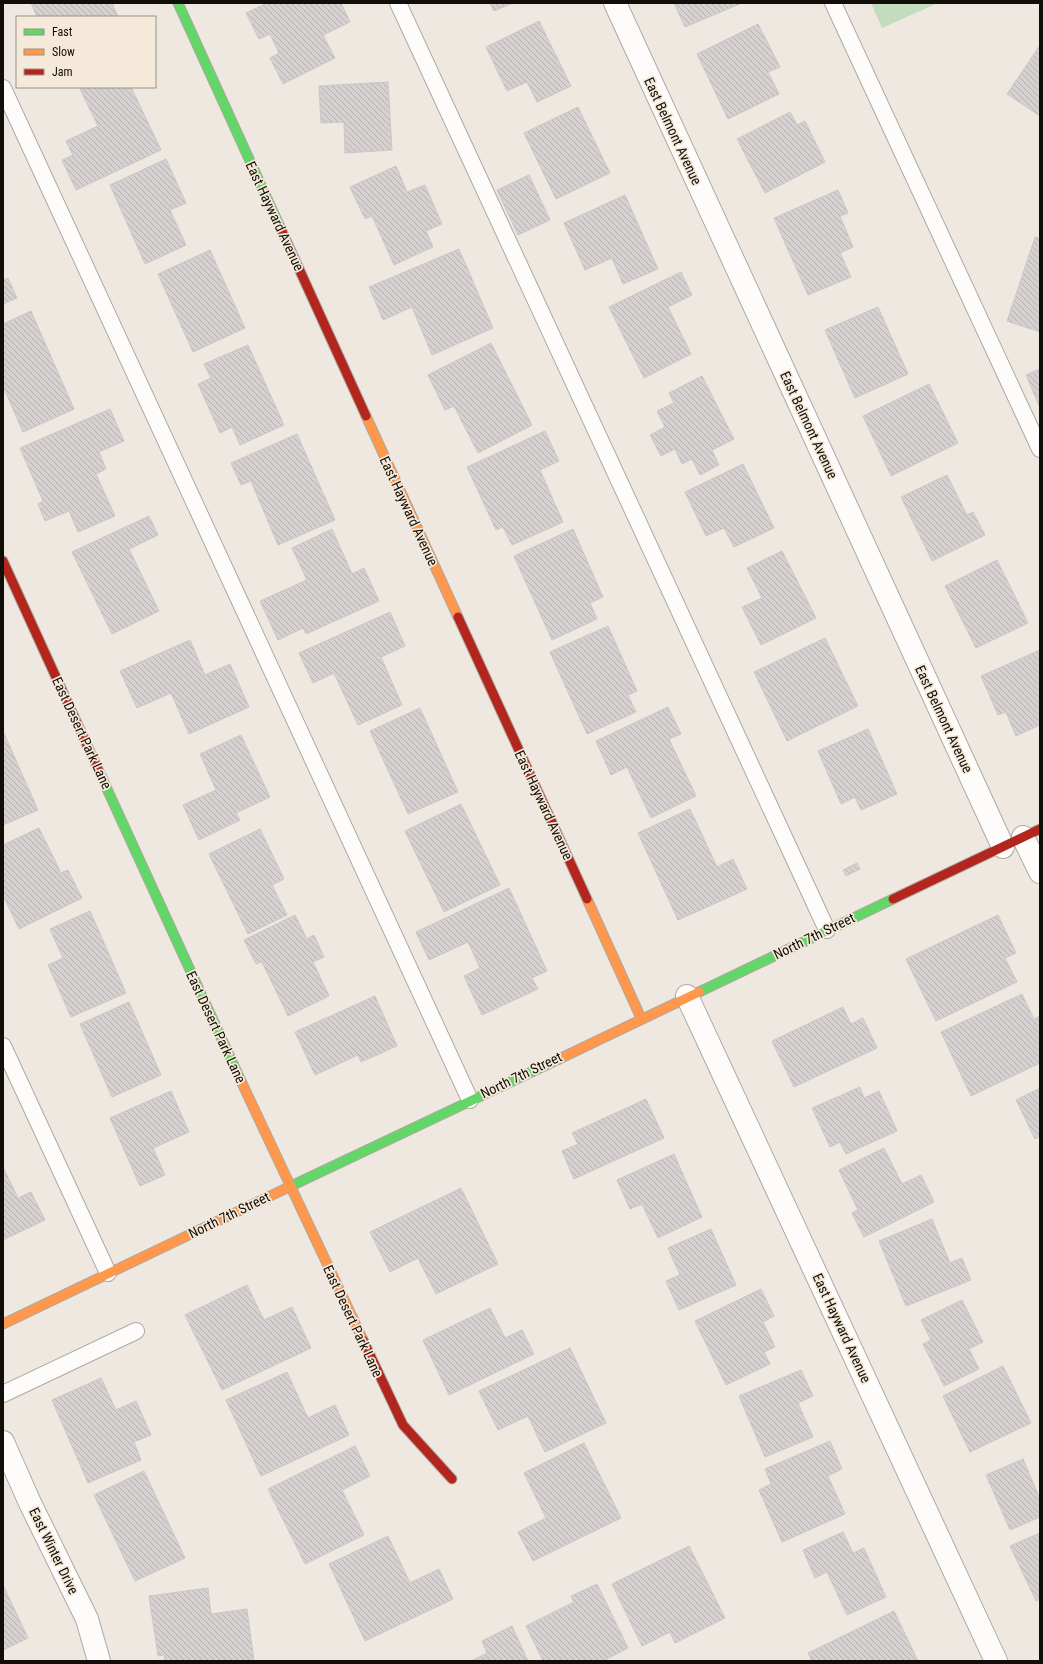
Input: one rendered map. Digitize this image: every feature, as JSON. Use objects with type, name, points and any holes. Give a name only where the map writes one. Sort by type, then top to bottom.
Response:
[{"type":"street","name":"East Hayward Avenue","points":[[178,3],[641,1018]]},
{"type":"street","name":"East Belmont Avenue","points":[[615,3],[1003,847]]},
{"type":"street","name":"East Desert Park Lane","points":[[3,561],[289,1186],[403,1425],[452,1479]]},
{"type":"street","name":"North 7th Street","points":[[3,1324],[687,996],[1032,833]]},
{"type":"street","points":[[1032,833],[1040,872]]},
{"type":"street","name":"East Hayward Avenue","points":[[687,996],[996,1661]]},
{"type":"street","name":"East Winter Drive","points":[[3,1442],[30,1503],[87,1619],[99,1661]]},
{"type":"lane","points":[[398,3],[827,930]]},
{"type":"lane","points":[[833,3],[1040,449]]},
{"type":"lane","points":[[3,88],[470,1100]]},
{"type":"lane","points":[[3,1046],[108,1273]]},
{"type":"lane","points":[[3,1394],[136,1331]]},
{"type":"green space","points":[[871,3],[938,3],[882,28]]},
{"type":"building","points":[[31,3],[112,3],[118,16],[37,16]]},
{"type":"building","points":[[267,3],[341,3],[350,22],[323,35],[335,58],[283,84],[270,58],[279,53],[270,34],[259,39],[246,13]]},
{"type":"building","points":[[490,3],[513,3],[494,11]]},
{"type":"building","points":[[674,3],[742,3],[685,27]]},
{"type":"building","points":[[539,21],[571,86],[537,102],[527,82],[507,91],[486,47]]},
{"type":"building","points":[[758,24],[780,67],[768,72],[779,94],[728,119],[697,54]]},
{"type":"building","points":[[1040,45],[1040,116],[1007,94]]},
{"type":"building","points":[[388,82],[392,150],[345,153],[344,122],[321,123],[319,86]]},
{"type":"building","points":[[131,88],[161,150],[76,190],[62,160],[73,155],[66,141],[98,126],[80,89]]},
{"type":"building","points":[[578,107],[610,173],[556,199],[524,133]]},
{"type":"building","points":[[790,112],[797,125],[805,121],[825,162],[765,193],[737,139]]},
{"type":"building","points":[[166,159],[186,203],[170,210],[186,245],[145,264],[110,185]]},
{"type":"building","points":[[396,166],[407,192],[425,185],[442,224],[426,231],[433,247],[394,265],[372,216],[365,219],[350,187]]},
{"type":"building","points":[[529,175],[550,220],[518,235],[497,190]]},
{"type":"building","points":[[838,190],[848,213],[840,216],[853,247],[840,253],[851,277],[808,295],[774,218]]},
{"type":"building","points":[[625,195],[658,269],[623,284],[612,258],[585,270],[564,223]]},
{"type":"building","points":[[1035,237],[1040,239],[1040,332],[1007,321]]},
{"type":"building","points":[[459,249],[493,328],[432,355],[412,307],[383,320],[369,287]]},
{"type":"building","points":[[210,250],[245,328],[193,352],[158,274]]},
{"type":"building","points":[[681,272],[692,295],[668,307],[691,354],[644,378],[609,307]]},
{"type":"building","points":[[8,278],[17,298],[3,304],[3,280]]},
{"type":"building","points":[[878,307],[908,374],[855,398],[825,330]]},
{"type":"building","points":[[31,311],[74,409],[23,432],[3,386],[3,324]]},
{"type":"building","points":[[491,343],[532,425],[478,453],[454,406],[445,410],[428,375]]},
{"type":"building","points":[[248,345],[284,425],[240,445],[232,427],[220,433],[198,384],[211,378],[204,364]]},
{"type":"building","points":[[1040,369],[1040,408],[1026,375]]},
{"type":"building","points":[[702,376],[734,439],[712,450],[719,465],[700,475],[692,459],[682,464],[675,449],[661,456],[650,435],[665,427],[657,411],[674,403],[669,393]]},
{"type":"building","points":[[929,384],[958,443],[891,476],[863,416]]},
{"type":"building","points":[[110,409],[124,441],[99,452],[106,469],[96,474],[115,516],[78,532],[69,511],[45,521],[38,504],[43,501],[20,448]]},
{"type":"building","points":[[545,431],[559,461],[540,470],[563,522],[512,545],[503,527],[496,530],[467,467]]},
{"type":"building","points":[[297,434],[335,520],[278,545],[251,481],[241,485],[231,463]]},
{"type":"building","points":[[743,464],[774,528],[734,547],[724,528],[706,536],[685,492]]},
{"type":"building","points":[[947,475],[967,515],[973,512],[985,535],[932,561],[901,497]]},
{"type":"building","points":[[149,516],[158,535],[129,549],[159,611],[112,634],[72,552]]},
{"type":"building","points":[[332,529],[352,574],[364,568],[379,601],[306,634],[303,628],[278,640],[260,601],[307,580],[292,548]]},
{"type":"building","points":[[573,529],[603,597],[590,603],[597,619],[552,640],[514,556]]},
{"type":"building","points":[[782,551],[816,618],[761,645],[742,607],[762,598],[747,568]]},
{"type":"building","points":[[997,560],[1028,623],[976,648],[945,586]]},
{"type":"building","points":[[390,612],[405,646],[381,657],[402,705],[358,725],[334,673],[313,683],[299,653]]},
{"type":"building","points":[[608,626],[637,691],[628,695],[636,712],[587,734],[550,652]]},
{"type":"building","points":[[825,638],[858,706],[787,741],[754,672]]},
{"type":"building","points":[[190,640],[205,675],[230,664],[249,707],[189,734],[171,693],[137,708],[120,671]]},
{"type":"building","points":[[1040,650],[1040,725],[1016,736],[1006,712],[998,715],[981,676]]},
{"type":"building","points":[[668,707],[681,734],[669,739],[696,796],[651,818],[627,767],[611,775],[596,741]]},
{"type":"building","points":[[420,708],[458,792],[408,814],[370,731]]},
{"type":"building","points":[[868,729],[897,794],[861,810],[855,797],[841,804],[818,751]]},
{"type":"building","points":[[3,731],[38,810],[3,825]]},
{"type":"building","points":[[241,735],[270,797],[236,813],[240,820],[199,840],[183,805],[216,790],[200,754]]},
{"type":"building","points":[[461,804],[500,885],[444,912],[405,831]]},
{"type":"building","points":[[690,809],[717,867],[733,859],[747,889],[678,920],[638,833]]},
{"type":"building","points":[[39,828],[61,873],[68,870],[82,898],[19,929],[3,895],[3,845]]},
{"type":"building","points":[[260,829],[284,879],[272,885],[287,915],[248,934],[209,854]]},
{"type":"building","points":[[857,863],[860,869],[846,876],[843,870]]},
{"type":"building","points":[[509,888],[547,971],[532,978],[538,989],[482,1015],[464,976],[480,968],[468,942],[429,960],[416,932]]},
{"type":"building","points":[[90,911],[126,993],[71,1017],[48,965],[63,958],[50,929]]},
{"type":"building","points":[[295,915],[307,939],[314,935],[324,957],[313,962],[329,996],[288,1016],[262,962],[256,964],[244,940]]},
{"type":"building","points":[[998,915],[1016,953],[1005,958],[1017,982],[936,1021],[906,959]]},
{"type":"building","points":[[1022,994],[1034,1019],[1040,1016],[1040,1063],[971,1096],[941,1032]]},
{"type":"building","points":[[375,996],[397,1046],[361,1062],[358,1055],[315,1075],[295,1032]]},
{"type":"building","points":[[129,1002],[161,1075],[112,1097],[80,1024]]},
{"type":"building","points":[[843,1007],[851,1024],[863,1018],[877,1048],[794,1087],[772,1041]]},
{"type":"building","points":[[860,1087],[864,1098],[879,1091],[897,1131],[846,1154],[840,1142],[830,1147],[812,1108]]},
{"type":"building","points":[[1040,1088],[1040,1136],[1035,1139],[1016,1100]]},
{"type":"building","points":[[171,1091],[189,1132],[153,1148],[165,1175],[140,1186],[110,1118]]},
{"type":"building","points":[[646,1099],[664,1138],[574,1179],[562,1151],[578,1144],[572,1133]]},
{"type":"building","points":[[884,1148],[902,1184],[921,1175],[934,1202],[864,1237],[852,1213],[858,1210],[839,1170]]},
{"type":"building","points":[[674,1154],[702,1217],[658,1238],[642,1204],[630,1209],[617,1180]]},
{"type":"building","points":[[3,1167],[18,1198],[31,1192],[45,1220],[3,1240]]},
{"type":"building","points":[[461,1188],[498,1264],[436,1294],[418,1258],[390,1272],[370,1232]]},
{"type":"building","points":[[932,1219],[950,1263],[962,1258],[971,1280],[906,1306],[879,1241]]},
{"type":"building","points":[[711,1229],[736,1285],[679,1310],[666,1281],[680,1275],[668,1248]]},
{"type":"building","points":[[247,1285],[264,1320],[292,1307],[311,1348],[222,1390],[185,1315]]},
{"type":"building","points":[[761,1289],[774,1316],[763,1322],[775,1347],[764,1352],[770,1364],[726,1385],[695,1321]]},
{"type":"building","points":[[962,1300],[983,1342],[969,1349],[979,1369],[944,1386],[923,1344],[931,1340],[921,1320]]},
{"type":"building","points":[[490,1308],[505,1338],[522,1330],[534,1354],[449,1395],[423,1340]]},
{"type":"building","points":[[570,1348],[606,1423],[545,1452],[528,1416],[498,1430],[479,1391]]},
{"type":"building","points":[[1003,1366],[1031,1423],[970,1452],[943,1396]]},
{"type":"building","points":[[801,1370],[813,1396],[798,1403],[813,1437],[765,1457],[739,1396]]},
{"type":"building","points":[[287,1372],[308,1418],[335,1405],[349,1435],[261,1476],[226,1400]]},
{"type":"building","points":[[101,1378],[116,1410],[136,1401],[151,1435],[134,1442],[141,1460],[88,1483],[52,1400]]},
{"type":"building","points":[[830,1441],[842,1469],[828,1476],[845,1514],[782,1542],[759,1490],[771,1484],[765,1469]]},
{"type":"building","points":[[584,1443],[621,1518],[533,1561],[518,1532],[546,1518],[524,1473]]},
{"type":"building","points":[[355,1446],[370,1476],[342,1490],[364,1535],[305,1564],[268,1489]]},
{"type":"building","points":[[1023,1459],[1040,1499],[1040,1517],[1010,1530],[986,1475]]},
{"type":"building","points":[[144,1471],[185,1558],[135,1581],[94,1495]]},
{"type":"building","points":[[843,1532],[853,1553],[864,1548],[886,1597],[847,1615],[827,1572],[815,1578],[803,1550]]},
{"type":"building","points":[[1040,1533],[1040,1599],[1036,1601],[1010,1546]]},
{"type":"building","points":[[388,1536],[410,1583],[439,1569],[453,1599],[365,1641],[329,1564]]},
{"type":"building","points":[[689,1546],[725,1618],[675,1643],[670,1632],[642,1646],[612,1584]]},
{"type":"building","points":[[597,1584],[628,1648],[603,1661],[543,1661],[526,1626],[574,1602],[571,1596]]},
{"type":"building","points":[[3,1585],[28,1638],[3,1650]]},
{"type":"building","points":[[208,1588],[211,1614],[247,1609],[254,1661],[165,1661],[164,1655],[158,1656],[149,1596]]},
{"type":"building","points":[[894,1611],[918,1661],[812,1661],[808,1653]]},
{"type":"building","points":[[512,1626],[528,1661],[471,1661],[487,1653],[482,1641]]},
{"type":"traffic: fast","points":[[178,3],[280,227]]},
{"type":"traffic: fast","points":[[102,778],[241,1081]]},
{"type":"traffic: fast","points":[[699,992],[893,899]]},
{"type":"traffic: fast","points":[[291,1186],[559,1059]]},
{"type":"traffic: slow","points":[[366,416],[458,617]]},
{"type":"traffic: slow","points":[[587,899],[641,1018]]},
{"type":"traffic: slow","points":[[559,1059],[699,992]]},
{"type":"traffic: slow","points":[[241,1081],[363,1340]]},
{"type":"traffic: slow","points":[[3,1324],[291,1186]]},
{"type":"traffic: jam","points":[[280,227],[366,416]]},
{"type":"traffic: jam","points":[[3,561],[102,778]]},
{"type":"traffic: jam","points":[[458,617],[587,899]]},
{"type":"traffic: jam","points":[[893,899],[1040,829]]},
{"type":"traffic: jam","points":[[363,1340],[403,1425],[452,1479]]}]
